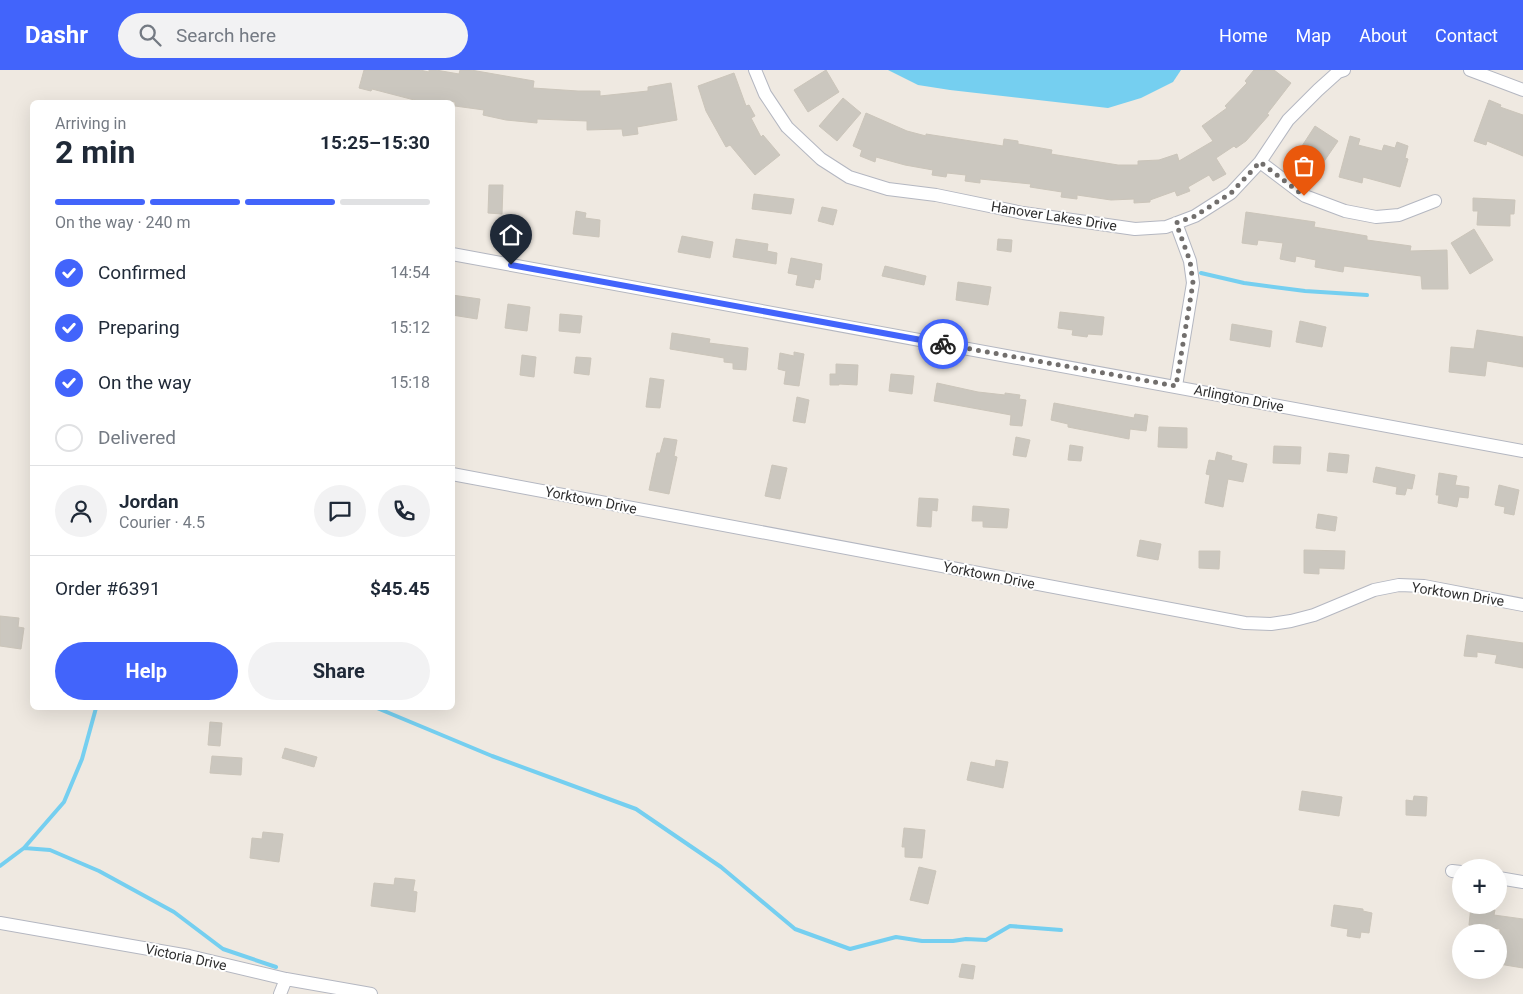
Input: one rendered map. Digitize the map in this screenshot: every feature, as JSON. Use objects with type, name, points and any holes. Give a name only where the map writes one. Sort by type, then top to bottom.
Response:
[{"type":"street","name":"Hanover Lakes Drive","points":[[755,70],[765,94],[787,127],[821,159],[848,177],[888,189],[1024,213],[1135,229],[1166,227],[1195,216],[1231,193],[1260,162],[1288,120],[1340,71]]},
{"type":"street","points":[[1470,70],[1523,90]]},
{"type":"street","points":[[1260,162],[1304,196],[1345,211],[1376,217],[1399,215],[1435,201]]},
{"type":"street","points":[[1176,223],[1190,261],[1193,283],[1176,386]]},
{"type":"street","name":"Arlington Drive","points":[[455,255],[1523,451]]},
{"type":"street","name":"Yorktown Drive","points":[[455,475],[1245,623],[1271,624],[1291,621],[1314,615],[1374,590],[1399,585],[1424,586],[1523,605]]},
{"type":"street","points":[[1507,879],[1523,882]]},
{"type":"street","name":"Victoria Drive","points":[[0,922],[189,956],[286,979],[371,994]]},
{"type":"street","points":[[280,994],[286,979]]},
{"type":"water","points":[[888,70],[1181,70],[1173,82],[1141,98],[1108,108],[918,85]]},
{"type":"building","points":[[364,70],[420,70],[429,72],[429,70],[436,70],[459,74],[460,70],[471,70],[534,81],[533,88],[600,91],[600,96],[648,91],[648,87],[671,83],[677,120],[637,127],[638,134],[623,136],[622,129],[587,130],[587,121],[537,119],[537,123],[506,120],[483,115],[484,110],[455,106],[455,100],[414,100],[372,89],[371,91],[359,88]]},
{"type":"building","points":[[826,70],[839,92],[808,112],[794,90]]},
{"type":"building","points":[[1254,70],[1274,70],[1291,83],[1267,114],[1269,115],[1246,141],[1236,148],[1234,146],[1216,158],[1226,174],[1213,181],[1209,175],[1188,187],[1190,191],[1177,196],[1175,191],[1150,200],[1150,202],[1134,203],[1134,199],[1111,200],[1077,195],[1077,199],[1061,197],[1062,192],[1030,187],[1031,184],[980,179],[980,183],[965,181],[966,175],[947,173],[946,177],[932,175],[933,170],[876,157],[875,162],[860,156],[862,150],[853,146],[866,113],[907,131],[926,136],[926,134],[1003,146],[1004,139],[1018,141],[1018,144],[1052,150],[1051,154],[1118,165],[1138,165],[1138,161],[1159,160],[1177,154],[1179,161],[1213,141],[1202,126],[1227,108],[1225,106],[1247,83],[1245,81]]},
{"type":"building","points":[[734,73],[746,106],[749,105],[755,116],[751,118],[761,137],[763,135],[780,155],[755,175],[730,145],[726,147],[706,111],[698,86]]},
{"type":"building","points":[[843,98],[861,113],[837,141],[819,126]]},
{"type":"building","points":[[1489,100],[1501,105],[1500,107],[1523,115],[1523,156],[1487,141],[1486,145],[1474,141]]},
{"type":"building","points":[[1315,126],[1338,141],[1316,173],[1305,165],[1307,162],[1299,157],[1304,148],[1302,146]]},
{"type":"building","points":[[1350,136],[1360,139],[1358,145],[1382,151],[1384,145],[1395,148],[1397,142],[1408,146],[1405,158],[1408,159],[1400,187],[1363,177],[1362,183],[1339,177]]},
{"type":"building","points":[[489,185],[503,185],[502,214],[488,213]]},
{"type":"building","points":[[754,194],[794,199],[791,214],[752,209]]},
{"type":"building","points":[[1473,198],[1515,200],[1514,214],[1510,214],[1510,226],[1477,225],[1478,211],[1473,211]]},
{"type":"building","points":[[822,207],[837,210],[833,225],[818,221]]},
{"type":"building","points":[[576,211],[586,213],[585,218],[600,220],[599,237],[573,234]]},
{"type":"building","points":[[1246,212],[1315,222],[1314,227],[1367,236],[1367,240],[1411,246],[1410,251],[1447,250],[1448,289],[1422,289],[1421,276],[1344,266],[1343,272],[1315,267],[1316,260],[1296,256],[1295,262],[1280,259],[1283,243],[1258,240],[1257,245],[1242,243]]},
{"type":"building","points":[[1474,229],[1493,260],[1470,274],[1451,243]]},
{"type":"building","points":[[682,236],[713,242],[710,258],[678,252]]},
{"type":"building","points":[[736,239],[768,244],[767,251],[777,253],[776,264],[733,257]]},
{"type":"building","points":[[998,239],[1012,240],[1011,252],[997,250]]},
{"type":"building","points":[[791,258],[822,264],[820,280],[815,279],[813,288],[796,285],[798,275],[788,273]]},
{"type":"building","points":[[885,266],[926,276],[924,285],[882,276]]},
{"type":"building","points":[[958,282],[991,287],[988,305],[956,300]]},
{"type":"building","points":[[455,295],[480,299],[477,319],[455,315]]},
{"type":"building","points":[[508,304],[530,307],[527,331],[505,328]]},
{"type":"building","points":[[1060,312],[1104,317],[1102,335],[1088,334],[1087,337],[1072,335],[1073,330],[1058,328]]},
{"type":"building","points":[[560,314],[582,316],[580,333],[559,331]]},
{"type":"building","points":[[1300,321],[1326,327],[1322,347],[1296,342]]},
{"type":"building","points":[[1232,324],[1272,331],[1270,347],[1230,340]]},
{"type":"building","points":[[1477,330],[1523,337],[1523,367],[1487,361],[1485,376],[1449,372],[1451,347],[1474,349]]},
{"type":"building","points":[[672,333],[710,339],[709,343],[748,348],[746,370],[733,369],[733,363],[724,362],[724,358],[670,349]]},
{"type":"building","points":[[794,352],[804,354],[799,386],[784,384],[786,371],[778,369],[780,353],[794,356]]},
{"type":"building","points":[[522,355],[536,357],[534,377],[520,375]]},
{"type":"building","points":[[576,357],[591,358],[589,375],[574,373]]},
{"type":"building","points":[[836,364],[858,365],[857,385],[830,385],[830,374],[836,374]]},
{"type":"building","points":[[891,374],[914,376],[912,394],[889,391]]},
{"type":"building","points":[[650,378],[664,380],[660,408],[646,407]]},
{"type":"building","points":[[937,383],[978,392],[1020,395],[1019,399],[1026,400],[1022,426],[1010,425],[1011,415],[934,401]]},
{"type":"building","points":[[797,397],[809,400],[805,423],[793,421]]},
{"type":"building","points":[[1054,403],[1134,418],[1135,414],[1148,416],[1146,431],[1130,429],[1129,439],[1068,427],[1068,424],[1051,420]]},
{"type":"building","points":[[1159,427],[1187,428],[1187,448],[1158,447]]},
{"type":"building","points":[[1016,437],[1030,440],[1026,457],[1013,455]]},
{"type":"building","points":[[664,438],[677,440],[674,456],[677,457],[669,494],[649,490],[657,453],[660,453]]},
{"type":"building","points":[[1070,445],[1083,447],[1081,461],[1068,460]]},
{"type":"building","points":[[1274,446],[1301,447],[1300,464],[1273,463]]},
{"type":"building","points":[[1217,452],[1232,456],[1231,460],[1247,464],[1243,482],[1228,479],[1223,507],[1205,503],[1210,475],[1206,474],[1209,460],[1215,461]]},
{"type":"building","points":[[1329,453],[1349,455],[1347,473],[1327,471]]},
{"type":"building","points":[[772,465],[787,468],[780,499],[765,496]]},
{"type":"building","points":[[1376,467],[1415,475],[1412,489],[1407,488],[1405,495],[1396,494],[1397,487],[1373,482]]},
{"type":"building","points":[[1439,473],[1457,476],[1455,485],[1469,487],[1468,498],[1459,497],[1457,507],[1438,503],[1439,495],[1436,495]]},
{"type":"building","points":[[1499,485],[1519,490],[1514,515],[1504,513],[1505,507],[1495,505]]},
{"type":"building","points":[[919,498],[938,499],[937,511],[932,510],[931,527],[917,526]]},
{"type":"building","points":[[973,506],[1009,509],[1007,528],[983,527],[983,521],[972,521]]},
{"type":"building","points":[[1318,514],[1337,517],[1335,531],[1316,528]]},
{"type":"building","points":[[1140,540],[1161,544],[1158,560],[1137,556]]},
{"type":"building","points":[[1304,550],[1345,551],[1344,569],[1319,568],[1319,574],[1304,573]]},
{"type":"building","points":[[1199,551],[1220,551],[1219,569],[1199,568]]},
{"type":"building","points":[[0,616],[19,618],[18,627],[24,628],[21,649],[0,646]]},
{"type":"building","points":[[1467,635],[1523,643],[1523,668],[1495,663],[1497,655],[1477,652],[1477,657],[1464,656]]},
{"type":"building","points":[[210,722],[222,723],[220,746],[208,745]]},
{"type":"building","points":[[285,748],[317,757],[314,767],[282,758]]},
{"type":"building","points":[[212,756],[242,758],[241,775],[210,773]]},
{"type":"building","points":[[996,760],[1008,762],[1003,788],[967,780],[971,762],[995,767]]},
{"type":"building","points":[[1302,791],[1342,797],[1339,816],[1299,810]]},
{"type":"building","points":[[1414,796],[1427,797],[1426,816],[1406,815],[1406,800],[1413,801]]},
{"type":"building","points":[[904,828],[925,830],[922,858],[905,857],[905,847],[902,847]]},
{"type":"building","points":[[263,832],[283,834],[279,862],[250,858],[252,838],[262,839]]},
{"type":"building","points":[[919,867],[936,871],[928,904],[910,900]]},
{"type":"building","points":[[395,878],[415,880],[413,891],[417,892],[415,912],[371,906],[374,883],[394,885]]},
{"type":"building","points":[[1334,905],[1363,909],[1363,911],[1372,913],[1369,933],[1361,932],[1360,938],[1347,936],[1348,929],[1331,926]]},
{"type":"building","points":[[1470,914],[1494,914],[1523,919],[1523,968],[1507,965],[1507,924],[1469,924]]},
{"type":"building","points":[[962,964],[975,966],[973,979],[959,977]]},
{"type":"waterway","points":[[1201,273],[1244,283],[1305,291],[1367,295]]},
{"type":"waterway","points":[[0,866],[24,848],[64,802],[82,759],[95,710]]},
{"type":"waterway","points":[[382,710],[492,756],[636,809],[721,867],[795,929],[850,949],[896,937],[922,941],[986,940],[1010,926],[1061,930]]},
{"type":"waterway","points":[[24,848],[50,850],[99,871],[174,912],[223,949],[276,967]]},
{"type":"way so far","points":[[943,344],[1176,386],[1193,283],[1190,261],[1176,223],[1195,216],[1231,193],[1260,162],[1304,196]]},
{"type":"route","points":[[511,265],[943,344]]}]
